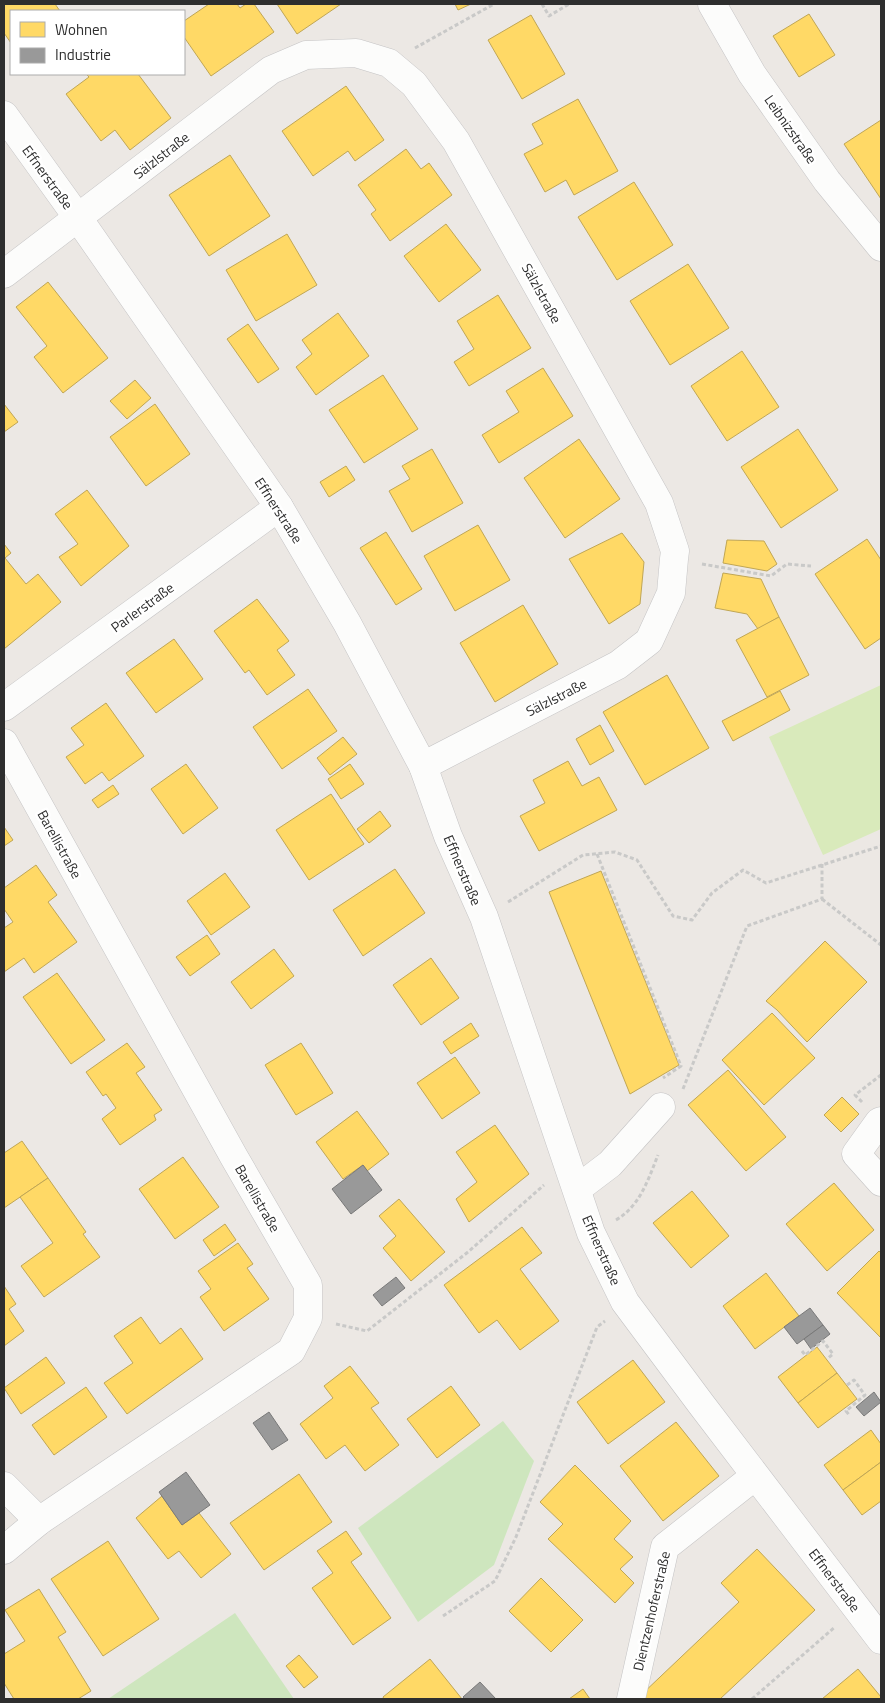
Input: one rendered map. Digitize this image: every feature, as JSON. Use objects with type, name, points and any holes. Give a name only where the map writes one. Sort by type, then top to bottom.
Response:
[{"type":"street","name":"Leibnizstraße","points":[[712,4],[752,74],[827,181],[881,247]]},
{"type":"street","name":"Sälzlstraße","points":[[4,274],[271,70],[306,55],[356,53],[388,63],[414,84],[456,141],[660,503],[675,551],[671,593],[649,641],[618,665],[424,766]]},
{"type":"street","name":"Effnerstraße","points":[[4,115],[279,507],[347,623],[424,766],[448,836],[484,916],[591,1233],[625,1302],[881,1640]]},
{"type":"street","name":"Parlerstraße","points":[[4,707],[279,507]]},
{"type":"street","name":"Barellistraße","points":[[4,744],[308,1285],[308,1318],[291,1351],[39,1521],[4,1550]]},
{"type":"street","points":[[577,1189],[610,1164],[661,1107]]},
{"type":"street","points":[[881,1121],[856,1154],[881,1182]]},
{"type":"street","name":"Dientzenhoferstraße","points":[[631,1699],[665,1547],[755,1476]]},
{"type":"street","points":[[4,1486],[39,1521]]},
{"type":"path","points":[[388,63],[494,4]]},
{"type":"path","points":[[542,4],[549,16],[569,4]]},
{"type":"path","points":[[674,560],[771,576],[787,564],[811,566]]},
{"type":"path","points":[[484,916],[583,855],[615,852],[637,860],[673,916],[692,920],[712,893],[743,870],[766,883],[881,846]]},
{"type":"path","points":[[597,854],[681,1066],[654,1084],[661,1107]]},
{"type":"path","points":[[822,864],[822,899]]},
{"type":"path","points":[[822,899],[881,945]]},
{"type":"path","points":[[682,1091],[747,926],[822,899]]},
{"type":"path","points":[[591,1233],[624,1215],[643,1193],[661,1147]]},
{"type":"path","points":[[308,1318],[367,1331],[468,1252],[568,1163]]},
{"type":"path","points":[[443,1616],[495,1581],[516,1536],[597,1327],[625,1302]]},
{"type":"path","points":[[802,1351],[805,1355],[823,1341],[833,1354],[827,1360]]},
{"type":"path","points":[[846,1385],[854,1380],[865,1395],[846,1410],[850,1416]]},
{"type":"path","points":[[752,1699],[856,1608]]},
{"type":"green space","points":[[881,685],[881,829],[823,855],[769,737]]},
{"type":"green space","points":[[503,1421],[534,1461],[494,1565],[418,1622],[358,1528]]},
{"type":"green space","points":[[235,1613],[294,1699],[108,1699]]},
{"type":"building: Wohnen","points":[[4,4],[55,4],[59,10],[10,10],[10,42],[4,33]]},
{"type":"building: Wohnen","points":[[209,4],[237,4],[240,8],[246,4],[254,4],[274,32],[211,76],[185,38],[185,20]]},
{"type":"building: Wohnen","points":[[277,4],[341,4],[297,34]]},
{"type":"building: Wohnen","points":[[455,4],[471,4],[458,10]]},
{"type":"building: Wohnen","points":[[809,14],[835,55],[799,77],[773,36]]},
{"type":"building: Wohnen","points":[[531,15],[565,74],[522,99],[488,40]]},
{"type":"building: Wohnen","points":[[87,75],[139,75],[171,118],[130,150],[115,130],[101,141],[66,94],[89,77]]},
{"type":"building: Wohnen","points":[[346,86],[384,140],[355,161],[348,151],[313,176],[282,131]]},
{"type":"building: Wohnen","points":[[578,99],[618,171],[574,195],[566,180],[545,192],[524,154],[543,144],[532,124]]},
{"type":"building: Wohnen","points":[[881,120],[881,199],[844,144]]},
{"type":"building: Wohnen","points":[[406,149],[421,169],[429,163],[452,195],[390,241],[371,214],[376,210],[358,185]]},
{"type":"building: Wohnen","points":[[230,155],[270,216],[209,256],[169,195]]},
{"type":"building: Wohnen","points":[[634,182],[673,245],[617,280],[578,217]]},
{"type":"building: Wohnen","points":[[446,224],[481,270],[439,302],[404,256]]},
{"type":"building: Wohnen","points":[[287,234],[317,285],[256,321],[226,270]]},
{"type":"building: Wohnen","points":[[688,264],[729,328],[670,365],[630,301]]},
{"type":"building: Wohnen","points":[[48,282],[108,358],[63,393],[34,357],[47,346],[16,307]]},
{"type":"building: Wohnen","points":[[498,295],[531,348],[469,386],[454,362],[474,349],[457,321]]},
{"type":"building: Wohnen","points":[[338,313],[369,356],[316,395],[296,367],[312,354],[302,340]]},
{"type":"building: Wohnen","points":[[248,324],[279,369],[258,383],[227,339]]},
{"type":"building: Wohnen","points":[[742,351],[779,407],[727,441],[691,386]]},
{"type":"building: Wohnen","points":[[543,368],[573,416],[499,463],[482,435],[519,412],[506,391]]},
{"type":"building: Wohnen","points":[[383,375],[418,429],[364,463],[329,410]]},
{"type":"building: Wohnen","points":[[135,380],[151,398],[127,419],[110,401]]},
{"type":"building: Wohnen","points":[[4,404],[18,422],[4,432]]},
{"type":"building: Wohnen","points":[[155,404],[190,454],[146,486],[110,437]]},
{"type":"building: Wohnen","points":[[798,429],[838,490],[781,528],[741,467]]},
{"type":"building: Wohnen","points":[[579,439],[620,499],[565,538],[524,478]]},
{"type":"building: Wohnen","points":[[432,449],[463,503],[412,532],[389,491],[410,479],[402,466]]},
{"type":"building: Wohnen","points":[[346,466],[355,480],[329,497],[320,482]]},
{"type":"building: Wohnen","points":[[87,490],[129,546],[81,586],[59,557],[78,544],[55,514]]},
{"type":"building: Wohnen","points":[[478,525],[510,580],[455,611],[424,556]]},
{"type":"building: Wohnen","points":[[386,532],[422,589],[396,605],[360,548]]},
{"type":"building: Wohnen","points":[[622,533],[644,562],[640,604],[609,624],[569,559]]},
{"type":"building: Wohnen","points":[[867,539],[881,560],[881,638],[865,649],[815,574]]},
{"type":"building: Wohnen","points":[[727,540],[764,541],[777,564],[767,571],[723,563]]},
{"type":"building: Wohnen","points":[[4,544],[11,553],[5,558],[26,584],[38,574],[61,602],[4,649]]},
{"type":"building: Wohnen","points":[[723,573],[761,579],[779,617],[758,629],[747,614],[715,608]]},
{"type":"building: Wohnen","points":[[257,599],[289,641],[277,650],[295,675],[267,695],[249,670],[245,673],[214,631]]},
{"type":"building: Wohnen","points":[[523,605],[558,664],[495,702],[460,643]]},
{"type":"building: Wohnen","points":[[779,617],[809,675],[767,697],[736,640]]},
{"type":"building: Wohnen","points":[[174,639],[203,679],[156,713],[126,673]]},
{"type":"building: Wohnen","points":[[667,675],[709,748],[645,785],[603,712]]},
{"type":"building: Wohnen","points":[[308,689],[337,731],[282,769],[253,727]]},
{"type":"building: Wohnen","points":[[780,691],[790,710],[733,741],[722,721]]},
{"type":"building: Wohnen","points":[[106,703],[144,756],[109,781],[102,772],[85,784],[66,757],[84,745],[71,728]]},
{"type":"building: Wohnen","points":[[600,725],[614,751],[590,765],[576,739]]},
{"type":"building: Wohnen","points":[[343,737],[357,754],[330,775],[317,758]]},
{"type":"building: Wohnen","points":[[568,761],[582,786],[599,777],[617,810],[539,851],[520,816],[545,803],[533,780]]},
{"type":"building: Wohnen","points":[[186,764],[218,808],[183,834],[151,789]]},
{"type":"building: Wohnen","points":[[350,764],[364,784],[341,799],[328,779]]},
{"type":"building: Wohnen","points":[[113,785],[119,794],[98,808],[92,800]]},
{"type":"building: Wohnen","points":[[331,794],[364,844],[309,880],[276,830]]},
{"type":"building: Wohnen","points":[[380,811],[391,826],[369,843],[357,829]]},
{"type":"building: Wohnen","points":[[4,827],[13,840],[4,846]]},
{"type":"building: Wohnen","points":[[36,865],[57,895],[48,902],[77,942],[34,973],[24,958],[4,972],[4,928],[13,922],[4,909],[4,888]]},
{"type":"building: Wohnen","points":[[395,869],[425,913],[363,956],[333,910]]},
{"type":"building: Wohnen","points":[[601,871],[679,1065],[630,1094],[549,892]]},
{"type":"building: Wohnen","points":[[225,873],[250,907],[211,935],[187,901]]},
{"type":"building: Wohnen","points":[[207,935],[220,954],[190,976],[176,957]]},
{"type":"building: Wohnen","points":[[825,941],[867,982],[807,1042],[766,1001]]},
{"type":"building: Wohnen","points":[[274,949],[294,976],[251,1009],[231,982]]},
{"type":"building: Wohnen","points":[[431,958],[459,998],[421,1025],[393,985]]},
{"type":"building: Wohnen","points":[[57,973],[105,1040],[71,1064],[23,997]]},
{"type":"building: Wohnen","points":[[772,1013],[815,1058],[764,1105],[722,1060]]},
{"type":"building: Wohnen","points":[[471,1023],[479,1036],[451,1054],[443,1042]]},
{"type":"building: Wohnen","points":[[127,1043],[145,1067],[136,1073],[162,1110],[154,1115],[156,1120],[120,1145],[102,1119],[116,1108],[106,1094],[103,1096],[86,1072]]},
{"type":"building: Wohnen","points":[[301,1043],[333,1093],[296,1115],[265,1065]]},
{"type":"building: Wohnen","points":[[455,1057],[480,1093],[442,1119],[417,1083]]},
{"type":"building: Wohnen","points":[[728,1070],[786,1137],[746,1171],[688,1105]]},
{"type":"building: Wohnen","points":[[842,1097],[859,1114],[841,1132],[824,1115]]},
{"type":"building: Wohnen","points":[[357,1111],[389,1154],[367,1171],[363,1165],[343,1179],[316,1142]]},
{"type":"building: Wohnen","points":[[495,1125],[529,1174],[469,1222],[456,1199],[477,1182],[456,1152]]},
{"type":"building: Wohnen","points":[[22,1141],[48,1178],[4,1208],[4,1153]]},
{"type":"building: Wohnen","points":[[183,1157],[219,1207],[175,1239],[139,1189]]},
{"type":"building: Wohnen","points":[[48,1178],[86,1232],[83,1234],[100,1257],[44,1297],[21,1266],[53,1243],[20,1197]]},
{"type":"building: Wohnen","points":[[834,1183],[874,1230],[827,1271],[786,1224]]},
{"type":"building: Wohnen","points":[[692,1191],[729,1236],[691,1268],[653,1223]]},
{"type":"building: Wohnen","points":[[399,1199],[445,1252],[411,1281],[383,1248],[396,1236],[379,1216]]},
{"type":"building: Wohnen","points":[[225,1224],[236,1240],[214,1256],[203,1240]]},
{"type":"building: Wohnen","points":[[522,1227],[542,1253],[520,1269],[559,1321],[520,1350],[497,1320],[479,1333],[444,1285]]},
{"type":"building: Wohnen","points":[[238,1243],[253,1264],[247,1268],[269,1299],[224,1331],[200,1297],[211,1289],[198,1271]]},
{"type":"building: Wohnen","points":[[879,1251],[881,1253],[881,1338],[837,1293]]},
{"type":"building: Wohnen","points":[[766,1273],[799,1316],[755,1349],[723,1306]]},
{"type":"building: Wohnen","points":[[4,1286],[16,1304],[9,1309],[24,1331],[4,1346]]},
{"type":"building: Wohnen","points":[[141,1317],[160,1344],[181,1328],[203,1359],[127,1414],[104,1383],[133,1363],[114,1336]]},
{"type":"building: Wohnen","points":[[817,1347],[837,1373],[798,1403],[778,1377]]},
{"type":"building: Wohnen","points":[[46,1357],[65,1383],[21,1414],[4,1388]]},
{"type":"building: Wohnen","points":[[633,1360],[665,1402],[608,1444],[577,1402]]},
{"type":"building: Wohnen","points":[[350,1366],[379,1403],[371,1408],[399,1445],[365,1471],[345,1445],[326,1459],[300,1424],[333,1398],[324,1386]]},
{"type":"building: Wohnen","points":[[837,1373],[857,1399],[818,1428],[798,1403]]},
{"type":"building: Wohnen","points":[[451,1386],[480,1425],[437,1458],[407,1419]]},
{"type":"building: Wohnen","points":[[86,1387],[107,1417],[54,1455],[32,1425]]},
{"type":"building: Wohnen","points":[[676,1422],[719,1476],[663,1521],[620,1466]]},
{"type":"building: Wohnen","points":[[871,1430],[881,1444],[881,1462],[843,1490],[824,1465]]},
{"type":"building: Wohnen","points":[[881,1462],[881,1501],[862,1515],[843,1490]]},
{"type":"building: Wohnen","points":[[575,1465],[631,1521],[614,1539],[633,1557],[620,1569],[634,1583],[615,1603],[548,1539],[563,1524],[540,1502]]},
{"type":"building: Wohnen","points":[[299,1474],[332,1522],[264,1570],[230,1523]]},
{"type":"building: Wohnen","points":[[162,1496],[182,1525],[199,1513],[231,1554],[201,1578],[179,1551],[168,1559],[136,1518]]},
{"type":"building: Wohnen","points":[[346,1531],[362,1554],[351,1562],[391,1618],[353,1645],[312,1588],[333,1573],[317,1551]]},
{"type":"building: Wohnen","points":[[108,1541],[159,1619],[103,1656],[51,1579]]},
{"type":"building: Wohnen","points":[[757,1549],[815,1610],[720,1699],[643,1699],[640,1696],[739,1602],[721,1583]]},
{"type":"building: Wohnen","points":[[541,1578],[583,1620],[551,1652],[509,1611]]},
{"type":"building: Wohnen","points":[[39,1589],[66,1632],[58,1637],[91,1691],[78,1699],[14,1699],[4,1683],[4,1654],[25,1641],[5,1610]]},
{"type":"building: Wohnen","points":[[299,1655],[318,1677],[304,1688],[286,1666]]},
{"type":"building: Wohnen","points":[[430,1659],[462,1699],[384,1699],[383,1697]]},
{"type":"building: Wohnen","points":[[858,1669],[881,1699],[822,1699]]},
{"type":"building: Wohnen","points":[[583,1689],[590,1699],[569,1699]]},
{"type":"building: Industrie","points":[[363,1165],[382,1190],[351,1214],[332,1189]]},
{"type":"building: Industrie","points":[[396,1277],[405,1288],[382,1306],[373,1295]]},
{"type":"building: Industrie","points":[[810,1308],[823,1325],[797,1344],[784,1327]]},
{"type":"building: Industrie","points":[[823,1325],[830,1334],[811,1349],[804,1339]]},
{"type":"building: Industrie","points":[[874,1392],[881,1402],[864,1416],[856,1407]]},
{"type":"building: Industrie","points":[[269,1412],[288,1440],[272,1450],[253,1423]]},
{"type":"building: Industrie","points":[[186,1472],[210,1505],[182,1525],[159,1492]]},
{"type":"building: Industrie","points":[[480,1682],[496,1699],[465,1699],[463,1697]]}]
